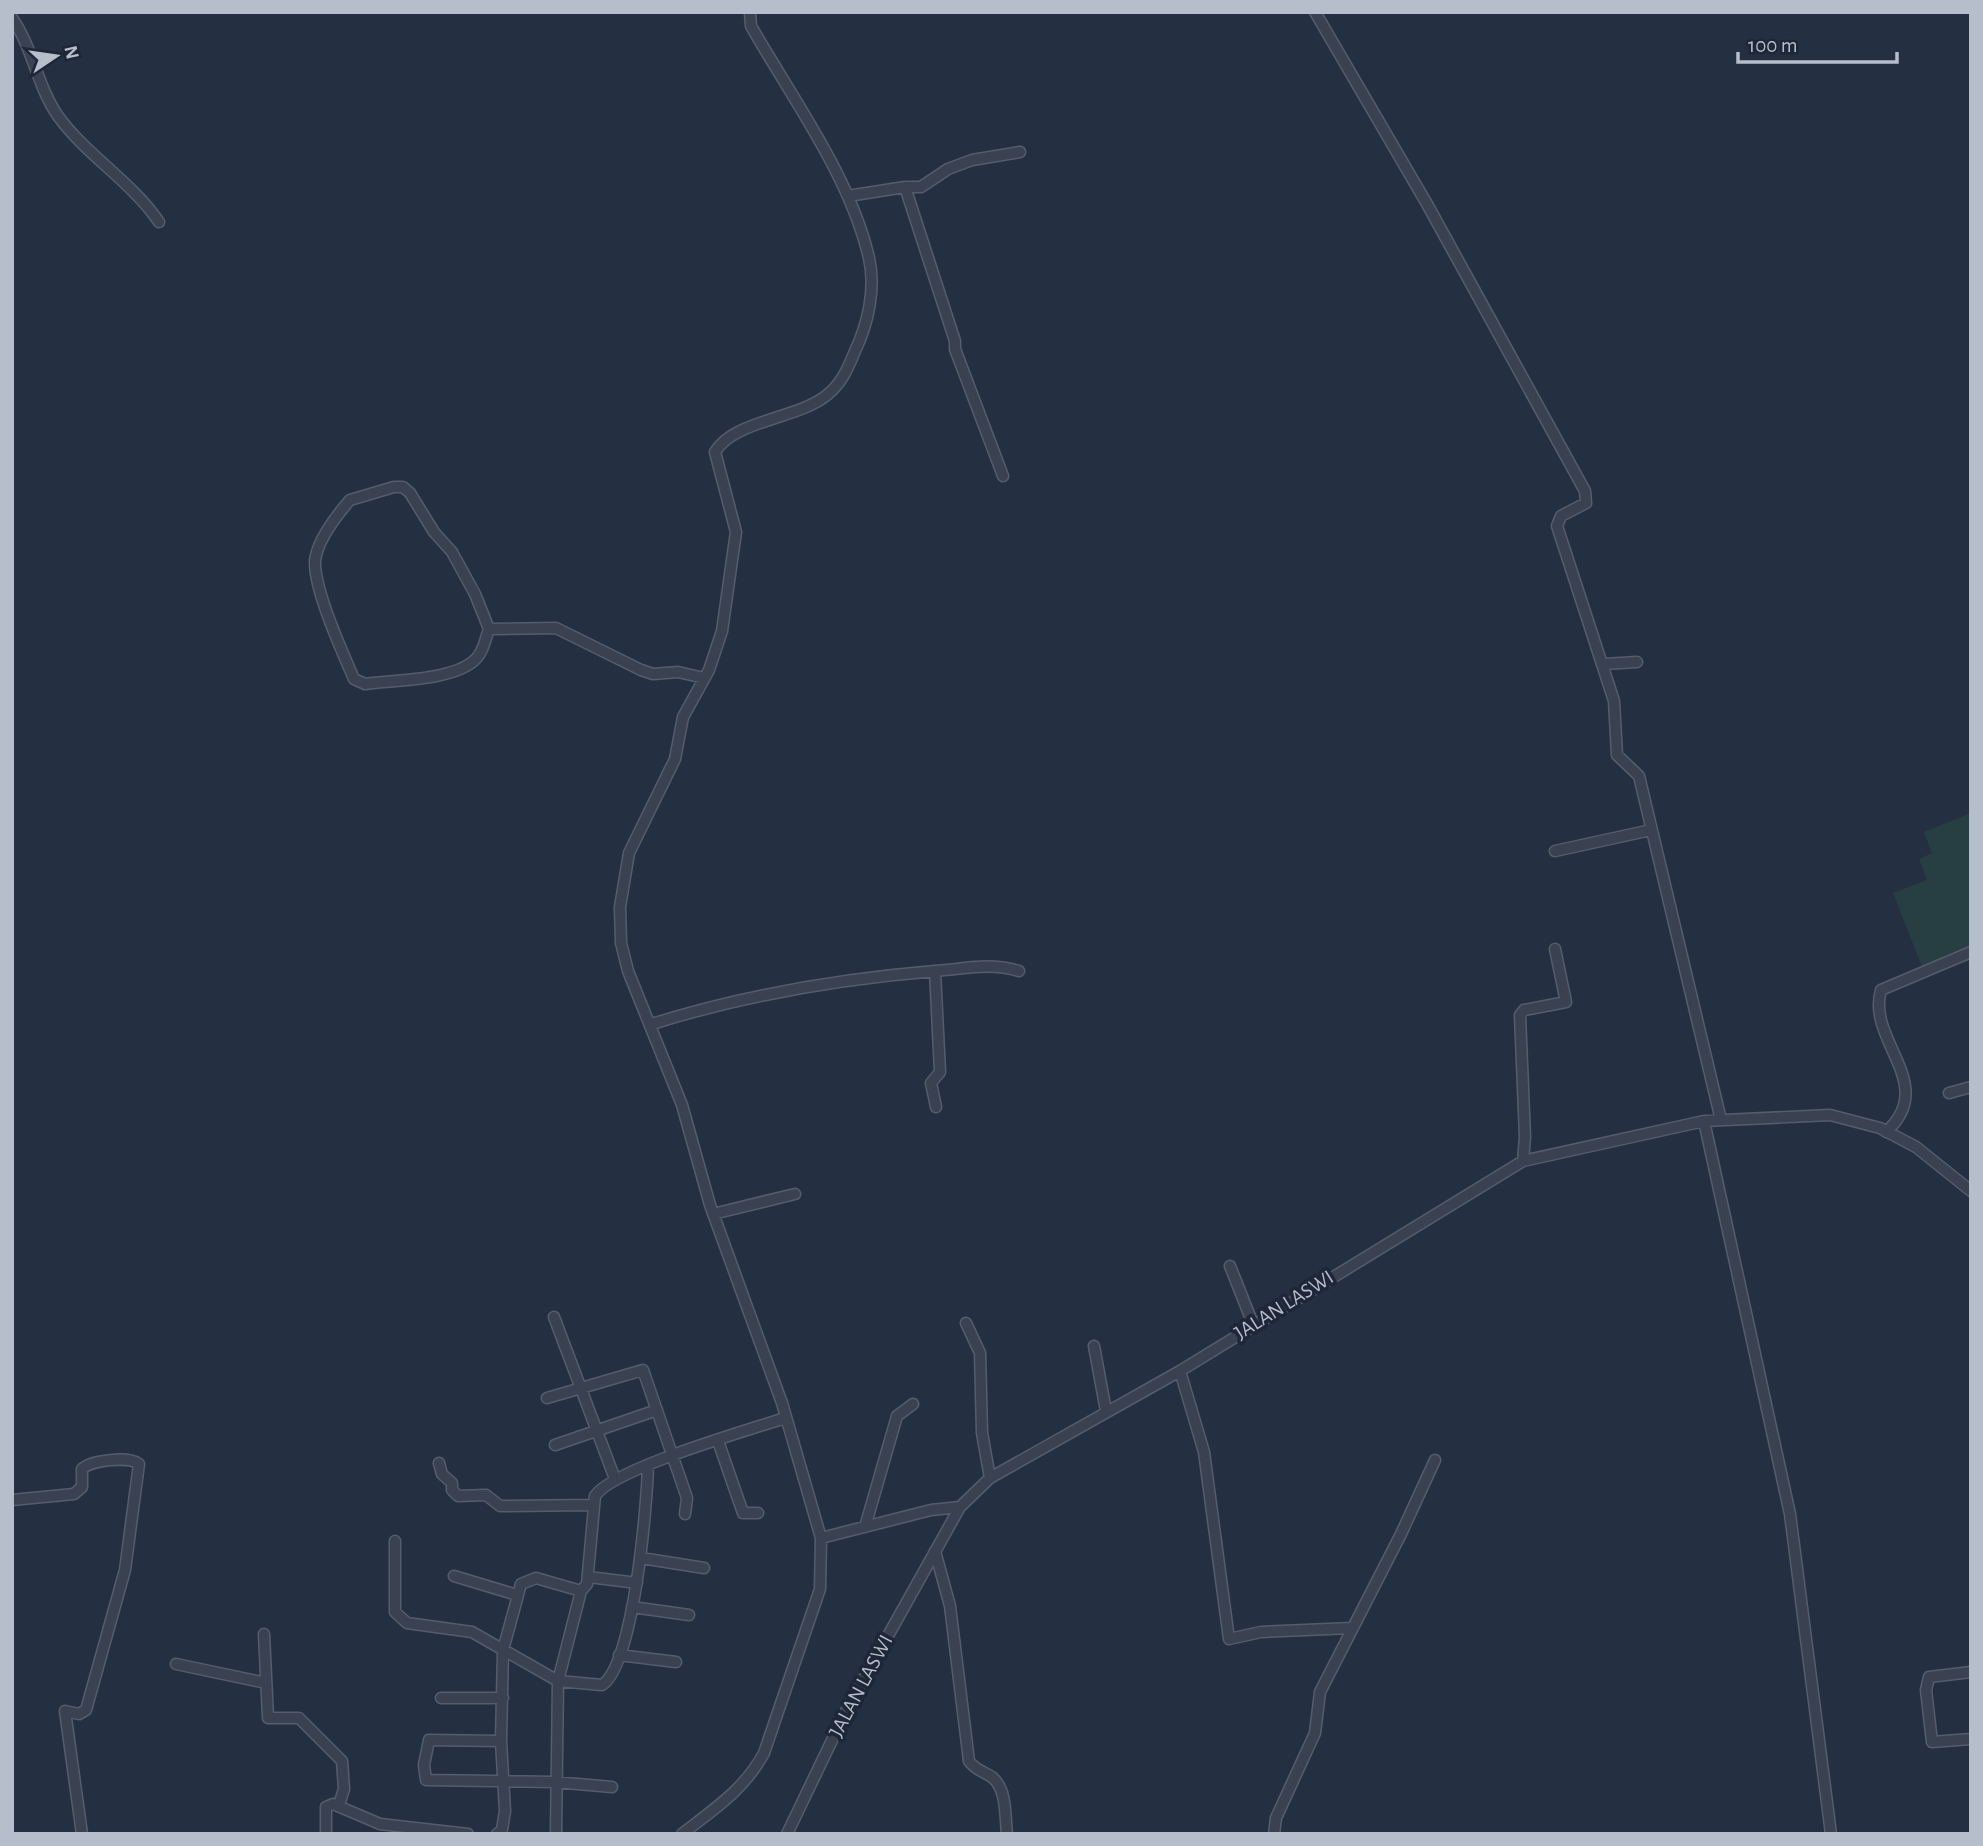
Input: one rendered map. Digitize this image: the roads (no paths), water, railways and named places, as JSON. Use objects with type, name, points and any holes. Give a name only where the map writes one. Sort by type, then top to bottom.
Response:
[{"type":"street","points":[[682,1834],[737,1793],[764,1753],[820,1589],[821,1538],[785,1418],[713,1214],[682,1105],[652,1024],[628,971],[621,943],[620,907],[629,853],[671,768],[682,717],[704,678],[722,631],[736,532],[715,452],[730,436],[822,399],[838,386],[864,332],[871,293],[870,260],[848,196],[751,26],[750,12]]},
{"type":"street","points":[[1315,12],[1427,204],[1580,479],[1586,503],[1561,516],[1558,526],[1604,664],[1616,712],[1616,755],[1639,776],[1721,1120]]},
{"type":"street","points":[[12,18],[21,31],[46,96],[57,114],[82,146],[141,197],[159,222]]},
{"type":"street","points":[[848,196],[930,184],[948,169],[972,160],[1020,152]]},
{"type":"street","points":[[905,187],[955,341],[955,349],[1003,476]]},
{"type":"street","points":[[394,486],[403,487],[410,493],[434,532],[457,562],[489,629],[479,655],[468,665],[445,674],[365,684],[354,679],[329,618],[315,562],[318,548],[349,499],[394,486]]},
{"type":"street","points":[[489,629],[556,628],[641,670],[653,674],[678,672],[704,678]]},
{"type":"street","points":[[1604,664],[1637,662]]},
{"type":"street","points":[[1555,851],[1651,830]]},
{"type":"street","points":[[1523,1161],[1525,1137],[1521,1012],[1566,1002],[1555,949]]},
{"type":"street","points":[[1886,1132],[1902,1117],[1908,1097],[1884,1022],[1879,997],[1881,990],[1971,952]]},
{"type":"street","points":[[652,1024],[711,1005],[795,989],[971,965],[999,965],[1019,971]]},
{"type":"street","points":[[935,971],[940,1072],[931,1083],[936,1107]]},
{"type":"street","points":[[1949,1093],[1971,1087]]},
{"type":"street","name":"JALAN LASWI","points":[[787,1834],[847,1709],[960,1507],[990,1478],[1180,1371],[1523,1161],[1704,1121],[1830,1115],[1886,1132],[1936,1160],[1971,1191]]},
{"type":"street","points":[[1704,1121],[1790,1514],[1832,1834]]},
{"type":"street","points":[[713,1214],[795,1194]]},
{"type":"street","points":[[1230,1266],[1253,1324]]},
{"type":"street","points":[[554,1317],[615,1479]]},
{"type":"street","points":[[966,1323],[980,1353],[982,1433],[990,1478]]},
{"type":"street","points":[[1094,1346],[1106,1411]]},
{"type":"street","points":[[547,1398],[580,1386],[643,1370],[687,1498],[685,1514]]},
{"type":"street","points":[[1180,1371],[1204,1452],[1229,1639],[1261,1632],[1352,1628]]},
{"type":"street","points":[[865,1527],[897,1416],[913,1404]]},
{"type":"street","points":[[555,1445],[657,1410]]},
{"type":"street","points":[[556,1834],[558,1681],[581,1591],[589,1577],[593,1505],[598,1490],[615,1479],[648,1465],[785,1418]]},
{"type":"street","points":[[718,1441],[743,1513],[758,1513]]},
{"type":"street","points":[[12,1500],[74,1494],[82,1487],[82,1469],[87,1464],[130,1460],[139,1465],[125,1570],[110,1631],[86,1710],[84,1713],[65,1712],[82,1834]]},
{"type":"street","points":[[1274,1834],[1276,1818],[1315,1733],[1320,1692],[1401,1534],[1435,1460]]},
{"type":"street","points":[[439,1464],[442,1474],[452,1483],[452,1490],[458,1496],[486,1495],[500,1506],[593,1505]]},
{"type":"street","points":[[395,1541],[395,1612],[399,1618],[407,1623],[471,1632],[558,1681],[602,1685],[608,1682],[619,1655],[632,1607],[647,1513],[648,1465]]},
{"type":"street","points":[[821,1538],[931,1510],[960,1507]]},
{"type":"street","points":[[935,1551],[950,1606],[970,1761],[976,1770],[994,1779],[1002,1792],[1007,1834]]},
{"type":"street","points":[[641,1558],[704,1568]]},
{"type":"street","points":[[454,1576],[517,1595]]},
{"type":"street","points":[[589,1577],[637,1583]]},
{"type":"street","points":[[497,1834],[502,1830],[505,1811],[501,1741],[503,1650],[517,1595],[521,1584],[536,1578],[581,1591]]},
{"type":"street","points":[[632,1607],[689,1615]]},
{"type":"street","points":[[264,1634],[269,1720],[299,1718],[342,1761],[343,1807]]},
{"type":"street","points":[[619,1655],[676,1662]]},
{"type":"street","points":[[176,1664],[266,1683]]},
{"type":"street","points":[[1971,1672],[1929,1677],[1926,1690],[1932,1742],[1971,1739]]},
{"type":"street","points":[[441,1698],[503,1698]]},
{"type":"street","points":[[501,1741],[429,1740],[424,1777],[432,1781],[555,1782],[612,1787]]},
{"type":"street","points":[[326,1834],[326,1807],[343,1807],[381,1829],[468,1834]]}]
